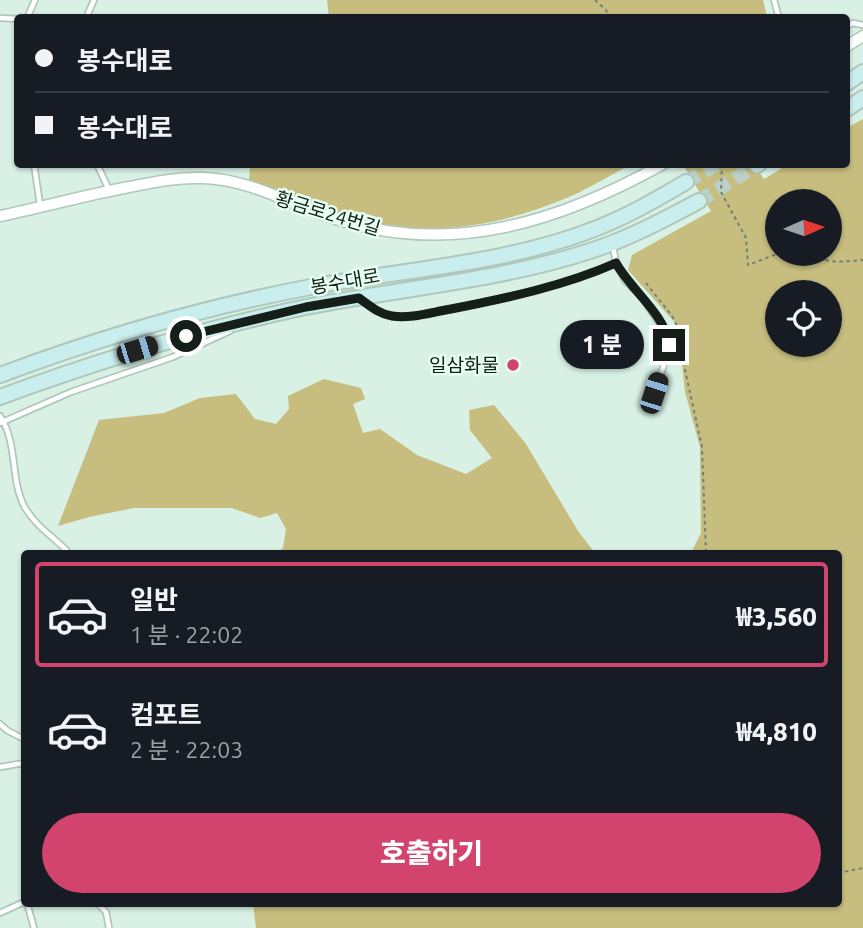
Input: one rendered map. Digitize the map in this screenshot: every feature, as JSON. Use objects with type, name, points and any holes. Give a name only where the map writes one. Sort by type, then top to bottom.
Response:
[{"type":"main road","name":"봉수대로","points":[[0,375],[127,331],[214,308],[310,287],[490,257],[558,242],[638,210],[686,182]]},
{"type":"main road","name":"봉수대로","points":[[0,397],[137,350],[255,319],[528,268],[612,243],[699,201]]},
{"type":"street","name":"황금로24번길","points":[[0,216],[173,179],[216,179],[240,183],[323,214],[377,230],[424,235],[460,234],[501,229],[547,218],[613,191],[656,168]]},
{"type":"lane","points":[[35,168],[40,207]]},
{"type":"lane","points":[[99,168],[110,191]]},
{"type":"lane","points":[[612,243],[616,263],[625,281],[642,296],[668,337],[666,359],[654,393]]},
{"type":"lane","name":"봉수대로","points":[[359,298],[379,312],[393,316],[411,316],[519,294],[589,275],[616,263]]},
{"type":"lane","points":[[65,550],[33,521],[23,503],[17,484],[13,446],[1,420],[71,392],[173,357],[255,319]]},
{"type":"lane","points":[[0,724],[21,737]]},
{"type":"lane","points":[[0,767],[21,764]]},
{"type":"lane","points":[[0,913],[21,904]]},
{"type":"lane","points":[[28,907],[34,928]]},
{"type":"lane","points":[[101,907],[106,912],[109,928]]},
{"type":"path","points":[[595,0],[606,9],[608,14]]},
{"type":"path","points":[[722,168],[721,192],[746,238],[748,265],[765,259]]},
{"type":"path","points":[[842,262],[863,260]]},
{"type":"path","points":[[646,283],[672,316],[684,342],[685,370],[702,447],[706,550]]},
{"type":"path","points":[[842,872],[863,868]]},
{"type":"shaded area","points":[[327,0],[763,0],[766,14],[329,14]]},
{"type":"shaded area","points":[[863,119],[863,928],[256,928],[253,907],[842,907],[842,550],[692,550],[701,533],[700,447],[685,392],[678,326],[628,270],[632,255],[711,211],[685,168],[757,168],[764,179],[782,168],[850,168],[850,126]]},
{"type":"shaded area","points":[[250,168],[624,168],[547,206],[501,220],[454,227],[406,227],[348,217],[249,184]]},
{"type":"shaded area","points":[[324,379],[361,388],[365,399],[353,404],[363,433],[380,429],[417,455],[466,474],[492,458],[470,430],[469,410],[494,405],[526,444],[578,531],[593,550],[280,550],[283,548],[286,529],[277,513],[260,518],[232,508],[134,508],[58,526],[99,420],[164,413],[200,398],[236,394],[255,419],[276,424],[289,409],[288,396]]},
{"type":"tunnel","points":[[686,182],[710,168]]},
{"type":"tunnel","points":[[699,201],[752,168]]},
{"type":"place","name":"일삼화물","points":[[513,365]]},
{"type":"route","points":[[186,336],[306,307],[359,298],[379,312],[393,316],[411,316],[536,290],[589,275],[616,263],[625,281],[642,296],[664,329],[669,345]]}]
